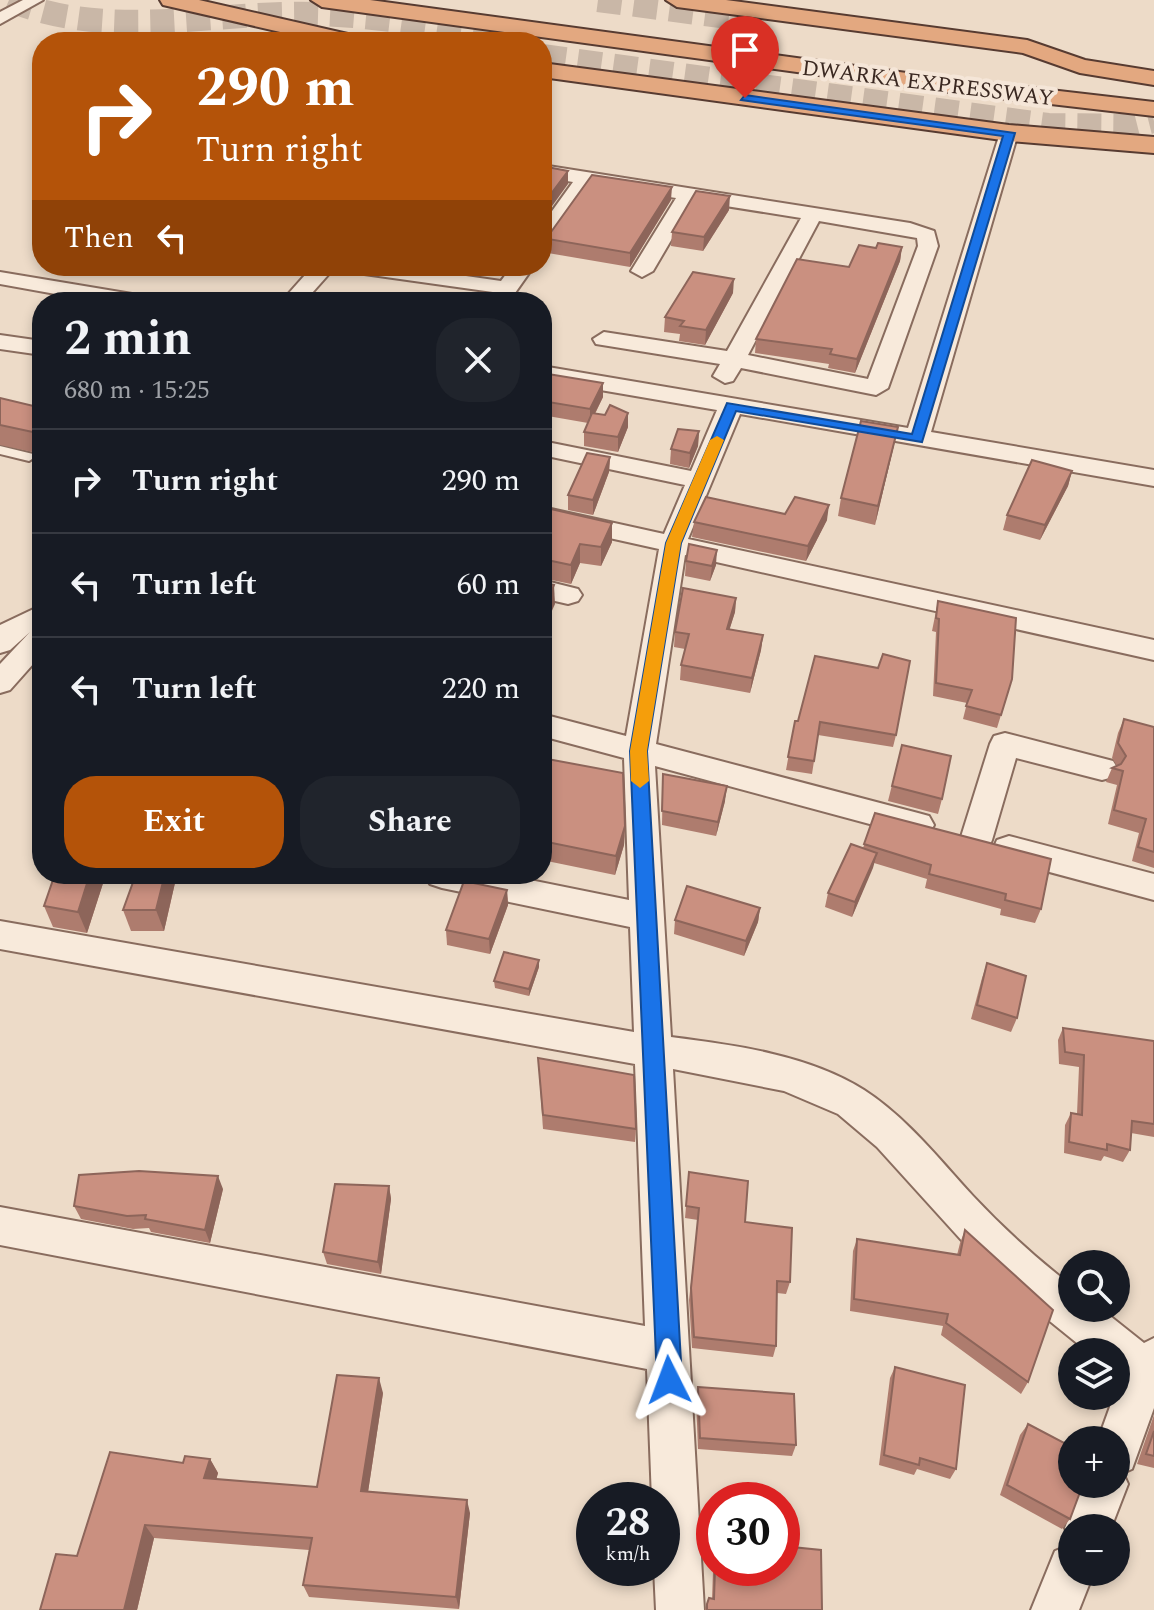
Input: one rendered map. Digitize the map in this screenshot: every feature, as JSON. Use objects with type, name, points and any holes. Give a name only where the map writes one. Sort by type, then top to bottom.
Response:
[{"type":"highway","points":[[171,0],[309,32]]},
{"type":"highway","name":"DWARKA EXPRESSWAY","points":[[322,0],[883,77],[1154,109]]},
{"type":"highway","name":"DWARKA EXPRESSWAY","points":[[433,0],[1154,95]]},
{"type":"highway","points":[[677,0],[1027,47],[1066,62],[1123,63],[1154,52]]},
{"type":"highway","points":[[758,21],[1066,62],[1154,78]]},
{"type":"highway","points":[[269,23],[360,32]]},
{"type":"highway","points":[[552,71],[1009,133],[1154,145]]},
{"type":"highway","points":[[791,77],[1057,110],[1154,128]]},
{"type":"street","points":[[0,19],[35,0]]},
{"type":"street","points":[[917,439],[1009,133]]},
{"type":"street","points":[[552,173],[910,229],[927,235],[928,246],[876,388],[733,359],[604,339]]},
{"type":"street","points":[[552,226],[586,178]]},
{"type":"street","points":[[642,271],[688,194]]},
{"type":"street","points":[[680,1610],[639,751],[673,543],[700,480],[733,359],[813,214]]},
{"type":"street","points":[[301,292],[316,276]]},
{"type":"street","points":[[330,292],[343,276]]},
{"type":"street","points":[[436,276],[507,288],[516,276]]},
{"type":"street","points":[[0,278],[80,292]]},
{"type":"street","points":[[0,342],[32,347]]},
{"type":"street","points":[[552,375],[1154,478]]},
{"type":"street","points":[[552,450],[700,480]]},
{"type":"street","points":[[552,517],[1154,650]]},
{"type":"street","points":[[0,643],[12,629],[32,619]]},
{"type":"street","points":[[0,683],[32,647]]},
{"type":"street","points":[[552,728],[1154,887]]},
{"type":"street","points":[[976,840],[1005,744],[1102,769]]},
{"type":"street","points":[[486,884],[647,917]]},
{"type":"street","points":[[0,935],[653,1051],[716,1059],[823,1087],[850,1101],[881,1126],[1018,1269],[1151,1370],[1127,1426]]},
{"type":"street","points":[[0,1226],[668,1352]]},
{"type":"street","points":[[1055,1610],[1065,1586]]},
{"type":"lane","points":[[0,450],[29,457]]},
{"type":"building","points":[[552,168],[568,171],[552,193]]},
{"type":"building","points":[[592,175],[672,187],[630,253],[552,240],[552,231]]},
{"type":"building","points":[[696,191],[730,196],[704,237],[672,232]]},
{"type":"building","points":[[878,243],[902,247],[857,359],[830,354],[832,349],[756,339],[797,259],[849,267],[859,245],[876,248]]},
{"type":"building","points":[[693,272],[734,279],[706,330],[680,326],[684,321],[665,317]]},
{"type":"building","points":[[552,375],[603,383],[590,409],[552,403]]},
{"type":"building","points":[[0,398],[32,406],[32,432],[0,425]]},
{"type":"building","points":[[610,405],[628,413],[618,437],[584,432],[592,413],[605,415]]},
{"type":"building","points":[[861,421],[898,427],[878,506],[841,498]]},
{"type":"building","points":[[678,429],[699,431],[690,453],[671,449]]},
{"type":"building","points":[[587,453],[610,457],[593,500],[568,495]]},
{"type":"building","points":[[1032,460],[1072,471],[1045,525],[1007,515]]},
{"type":"building","points":[[706,497],[785,514],[795,497],[829,505],[808,546],[694,522]]},
{"type":"building","points":[[552,509],[612,523],[601,547],[580,544],[571,565],[552,561]]},
{"type":"building","points":[[689,544],[717,550],[712,566],[686,561]]},
{"type":"building","points":[[683,588],[736,598],[727,629],[763,635],[752,678],[681,665],[689,634],[675,632]]},
{"type":"building","points":[[938,601],[1016,618],[1012,679],[1001,715],[966,706],[972,690],[936,683]]},
{"type":"building","points":[[883,654],[910,661],[896,735],[820,722],[814,761],[788,757],[795,721],[798,721],[815,656],[878,668]]},
{"type":"building","points":[[1124,719],[1154,727],[1154,852],[1138,847],[1146,819],[1114,810],[1123,771],[1112,768],[1121,764],[1126,756],[1118,743]]},
{"type":"building","points":[[902,745],[951,756],[942,799],[892,786]]},
{"type":"building","points":[[552,760],[623,773],[625,826],[616,856],[552,843]]},
{"type":"building","points":[[663,774],[727,786],[718,822],[662,811]]},
{"type":"building","points":[[875,813],[1051,859],[1041,909],[1005,900],[1006,894],[929,874],[931,865],[864,844]]},
{"type":"building","points":[[851,844],[877,853],[855,902],[828,893]]},
{"type":"building","points":[[52,884],[87,884],[78,912],[44,906]]},
{"type":"building","points":[[132,884],[162,884],[156,910],[123,910]]},
{"type":"building","points":[[463,884],[507,890],[489,939],[446,930]]},
{"type":"building","points":[[687,886],[760,908],[746,941],[675,920]]},
{"type":"building","points":[[504,952],[539,960],[529,989],[494,981]]},
{"type":"building","points":[[987,963],[1026,976],[1017,1018],[977,1005]]},
{"type":"building","points":[[1063,1028],[1154,1041],[1154,1124],[1132,1121],[1130,1150],[1107,1144],[1107,1150],[1069,1142],[1071,1113],[1082,1115],[1084,1055],[1065,1052]]},
{"type":"building","points":[[538,1058],[634,1075],[636,1129],[543,1115]]},
{"type":"building","points":[[139,1171],[218,1176],[205,1230],[145,1219],[146,1215],[127,1216],[74,1206],[79,1175]]},
{"type":"building","points":[[689,1172],[748,1181],[745,1222],[792,1228],[790,1282],[777,1281],[776,1346],[694,1337],[691,1288],[699,1208],[686,1206]]},
{"type":"building","points":[[335,1184],[389,1186],[378,1262],[323,1252]]},
{"type":"building","points":[[965,1230],[1053,1310],[1028,1382],[946,1323],[948,1314],[854,1299],[857,1239],[960,1255]]},
{"type":"building","points":[[895,1367],[965,1385],[956,1469],[920,1458],[919,1465],[884,1455]]},
{"type":"building","points":[[337,1375],[379,1378],[361,1491],[467,1500],[456,1597],[303,1585],[312,1538],[145,1525],[124,1610],[40,1610],[56,1554],[77,1556],[110,1452],[183,1463],[185,1456],[210,1459],[204,1478],[317,1487]]},
{"type":"building","points":[[698,1387],[794,1394],[796,1445],[700,1438]]},
{"type":"building","points":[[1028,1424],[1058,1440],[1058,1498],[1078,1498],[1072,1514],[1061,1514],[1007,1485]]},
{"type":"building","points":[[1154,1431],[1154,1456],[1146,1454]]},
{"type":"building","points":[[800,1548],[821,1550],[822,1610],[707,1610],[709,1598],[714,1599],[714,1586],[800,1586]]},
{"type":"tunnel","points":[[9,0],[46,12],[122,22],[316,14],[371,18],[470,32]]},
{"type":"tunnel","points":[[598,0],[758,21]]},
{"type":"tunnel","points":[[552,57],[1048,125],[1134,126],[1154,121]]},
{"type":"slow traffic","points":[[640,781],[639,751],[673,543],[717,440]]},
{"type":"route","points":[[669,1380],[639,751],[673,543],[731,406],[917,439],[1009,133],[745,98]]}]
